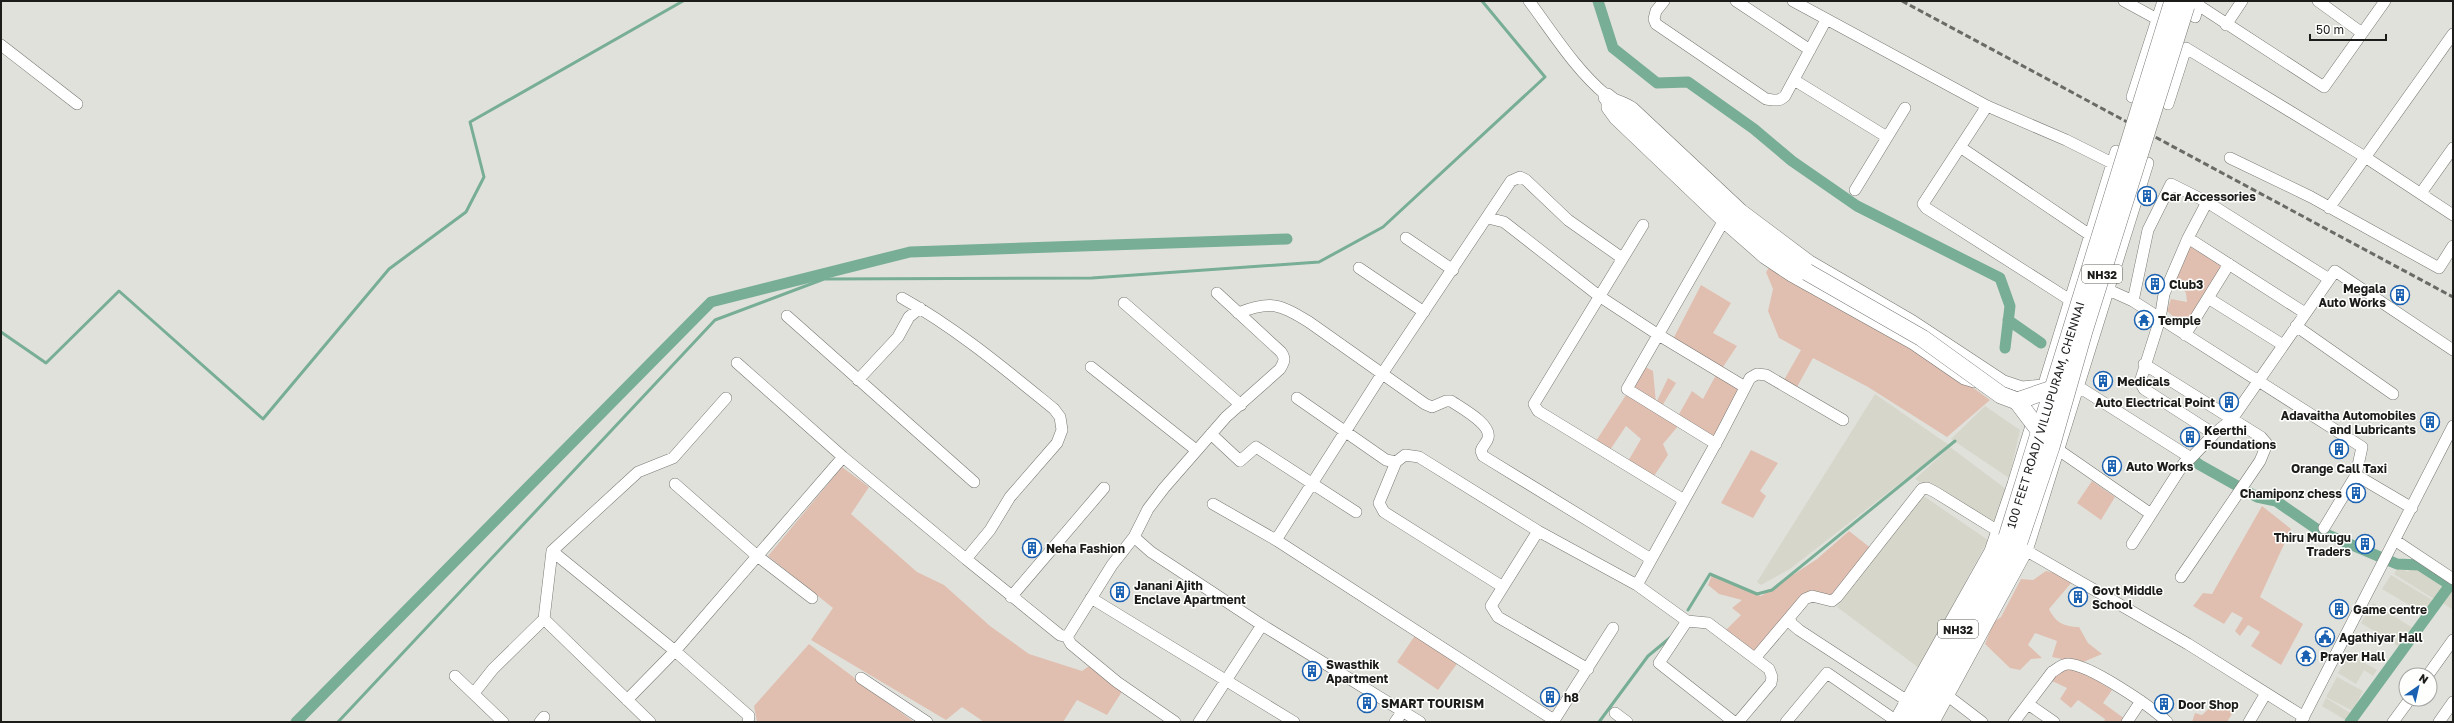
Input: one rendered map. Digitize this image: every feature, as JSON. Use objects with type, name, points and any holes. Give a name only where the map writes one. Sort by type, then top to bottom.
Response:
[{"type":"highway","name":"100 FEET ROAD/ VILLUPURAM, CHENNAI","points":[[1923,722],[1996,591],[2013,538],[2048,387],[2183,5]]},
{"type":"highway","name":"100 FEET ROAD/ VILLUPURAM, CHENNAI","points":[[1899,721],[2013,538],[2053,440],[2084,331],[2183,5]]},
{"type":"highway","points":[[1607,97],[1737,220],[1776,252],[1807,272],[1922,338],[2001,395],[2017,402],[2039,430]]},
{"type":"highway","points":[[2017,402],[2048,387]]},
{"type":"street","points":[[1529,1],[1561,45],[1607,97],[1620,99],[1633,108],[1742,210],[1780,240],[1930,332],[2004,381],[2022,387],[2048,387]]},
{"type":"street","points":[[1664,1],[1656,11],[1654,19],[1656,24],[1766,98],[1781,100],[1794,80],[1826,20]]},
{"type":"street","points":[[1736,1],[1810,50]]},
{"type":"street","points":[[1793,1],[1987,106],[2066,140],[2112,163]]},
{"type":"street","points":[[2124,1],[2157,19]]},
{"type":"street","points":[[2226,25],[2242,1]]},
{"type":"street","points":[[2318,1],[2362,33]]},
{"type":"street","points":[[2132,97],[2157,19],[2183,5],[2226,25],[2324,87],[2385,1]]},
{"type":"street","points":[[2329,208],[2453,34]]},
{"type":"street","points":[[1,45],[77,104]]},
{"type":"street","points":[[2168,104],[2186,48],[2365,157],[2453,215]]},
{"type":"street","points":[[1794,80],[1887,137]]},
{"type":"street","points":[[1607,97],[1607,108],[1615,119],[1722,222],[1764,258],[1791,276],[1913,344],[1964,379],[1974,382],[1983,379],[1989,372]]},
{"type":"street","points":[[1987,106],[1923,204],[1926,208],[2070,300]]},
{"type":"street","points":[[1855,190],[1905,108]]},
{"type":"street","points":[[1960,146],[2090,234]]},
{"type":"street","points":[[2421,194],[2453,148]]},
{"type":"street","points":[[1786,722],[1827,673],[1899,721],[1906,700],[1978,576],[2013,538],[2070,300],[2116,151]]},
{"type":"street","points":[[2230,158],[2271,177],[2439,268],[2452,251]]},
{"type":"street","points":[[1934,722],[1948,696],[2013,538],[2060,451],[2148,163]]},
{"type":"street","points":[[1276,540],[1382,374],[1488,218],[1511,181],[1520,177],[1568,220],[1622,258]]},
{"type":"street","points":[[2133,301],[2148,230],[2171,184],[2207,202],[2329,279]]},
{"type":"street","points":[[2207,202],[2188,238],[2164,294],[2160,319],[2144,364],[2140,382],[2144,390],[2214,434]]},
{"type":"street","points":[[1488,218],[1504,222],[1599,296],[1657,334],[1745,386]]},
{"type":"street","points":[[1716,444],[1627,389],[1722,222]]},
{"type":"street","points":[[1643,225],[1535,399],[1535,408],[1593,446],[1684,500]]},
{"type":"street","points":[[1406,238],[1453,270]]},
{"type":"street","points":[[2188,238],[2305,313]]},
{"type":"street","points":[[2185,334],[2229,264]]},
{"type":"street","points":[[1359,268],[1424,312]]},
{"type":"street","points":[[2132,544],[2184,463],[2191,458],[2214,434],[2232,420],[2258,380],[2335,271],[2453,350]]},
{"type":"street","points":[[2077,278],[2133,301],[2362,447],[2356,475],[2324,528]]},
{"type":"street","points":[[1841,304],[1852,285]]},
{"type":"street","points":[[1067,637],[1112,565],[1134,537],[1148,509],[1196,450],[1280,369],[1284,362],[1284,356],[1217,293]]},
{"type":"street","points":[[902,298],[920,308],[1019,381],[1054,409],[1060,417],[1062,430],[1050,453],[1010,497],[990,530],[966,559]]},
{"type":"street","points":[[2208,298],[2283,345]]},
{"type":"street","points":[[1124,303],[1241,405]]},
{"type":"street","points":[[1238,313],[1259,305],[1269,304],[1289,310],[1432,407],[1446,401],[1452,401],[1484,424],[1488,431],[1488,437],[1481,451],[1483,456],[1651,559]]},
{"type":"street","points":[[858,380],[898,337],[909,317],[920,308]]},
{"type":"street","points":[[787,316],[974,482]]},
{"type":"street","points":[[2296,326],[2393,394]]},
{"type":"street","points":[[737,363],[843,457],[1011,597],[1060,635],[1067,637],[1071,644],[1099,668],[1175,722]]},
{"type":"street","points":[[2144,364],[2261,437],[2267,444],[2266,452],[2181,576]]},
{"type":"street","points":[[1091,367],[1196,450]]},
{"type":"street","points":[[1636,585],[1716,444],[1750,378],[1757,374],[1766,375],[1843,420]]},
{"type":"street","points":[[2079,387],[2191,458]]},
{"type":"street","points":[[474,693],[493,669],[544,619],[552,551],[638,472],[673,458],[726,398]]},
{"type":"street","points":[[1297,398],[1386,460],[1396,462]]},
{"type":"street","points":[[1756,657],[1805,599],[1812,596],[1832,601],[1837,597],[1922,489],[1927,488],[2013,538],[2188,644],[2303,719],[2394,544],[2453,426]]},
{"type":"street","points":[[1211,434],[1240,461],[1256,447],[1356,512]]},
{"type":"street","points":[[2060,451],[2151,514]]},
{"type":"street","points":[[1503,587],[1384,512],[1379,503],[1396,462],[1405,455],[1419,457],[1538,531],[1636,585],[1687,622],[1708,623],[1756,657],[1769,669],[1772,677],[1771,683],[1738,722]]},
{"type":"street","points":[[627,700],[675,651],[756,555],[843,457]]},
{"type":"street","points":[[2356,475],[2412,508]]},
{"type":"street","points":[[675,484],[756,555],[812,598]]},
{"type":"street","points":[[1011,597],[1104,488]]},
{"type":"street","points":[[1213,504],[1276,540],[1553,721],[1588,669],[1613,628]]},
{"type":"street","points":[[1538,531],[1491,606],[1498,617],[1588,669]]},
{"type":"street","points":[[1134,537],[1151,552],[1262,624],[1403,710],[1420,722]]},
{"type":"street","points":[[2394,544],[2453,579]]},
{"type":"street","points":[[552,551],[675,651],[749,716],[748,722]]},
{"type":"street","points":[[1091,598],[1227,679],[1294,722]]},
{"type":"street","points":[[1789,618],[1792,624],[1799,630],[1906,700]]},
{"type":"street","points":[[544,619],[650,722]]},
{"type":"street","points":[[1687,622],[1659,662],[1734,722]]},
{"type":"street","points":[[1199,722],[1262,624]]},
{"type":"street","points":[[2434,667],[2453,640]]},
{"type":"street","points":[[2014,722],[2052,672],[2059,667],[2068,664],[2083,668],[2141,701],[2167,722]]},
{"type":"street","points":[[455,676],[504,722]]},
{"type":"street","points":[[861,678],[927,722]]},
{"type":"street","points":[[2249,722],[2266,694]]},
{"type":"street","points":[[1948,696],[1982,722]]},
{"type":"street","points":[[2126,722],[2141,701]]},
{"type":"street","points":[[2439,722],[2453,702]]},
{"type":"street","points":[[2028,704],[2054,722]]},
{"type":"street","points":[[2393,722],[2404,707]]},
{"type":"street","points":[[1395,722],[1403,710]]},
{"type":"street","points":[[1615,712],[1627,722]]},
{"type":"shaded area","points":[[2190,246],[2225,265],[2185,323],[2179,322],[2167,311],[2171,299],[2187,302],[2186,293],[2181,286],[2176,290],[2172,287]]},
{"type":"shaded area","points":[[1771,265],[1913,344],[1990,400],[1947,437],[1868,387],[1813,358],[1797,387],[1784,380],[1801,350],[1779,338],[1768,311],[1773,289],[1766,272]]},
{"type":"shaded area","points":[[1701,285],[1731,303],[1713,333],[1737,346],[1723,367],[1744,381],[1671,343]]},
{"type":"shaded area","points":[[1640,364],[1653,371],[1656,403],[1668,378],[1676,383],[1662,406],[1678,416],[1692,391],[1703,399],[1717,373],[1744,388],[1714,443],[1627,389]]},
{"type":"shaded area","points":[[1875,394],[1949,445],[1790,569],[1761,585],[1757,582]]},
{"type":"shaded area","points":[[1626,395],[1679,425],[1663,444],[1668,455],[1652,479],[1627,463],[1641,439],[1626,426],[1608,453],[1594,444]]},
{"type":"shaded area","points":[[1985,406],[2020,430],[2009,478],[1951,439]]},
{"type":"shaded area","points":[[1950,447],[2006,489],[1992,527],[1915,479]]},
{"type":"shaded area","points":[[1751,450],[1778,463],[1760,491],[1766,496],[1753,518],[1721,503]]},
{"type":"shaded area","points":[[842,467],[869,487],[851,514],[917,572],[944,585],[990,626],[1029,654],[1082,671],[1089,666],[1123,690],[1107,715],[1077,700],[1063,722],[984,722],[962,707],[946,720],[811,640],[833,608],[768,556]]},
{"type":"shaded area","points":[[2092,481],[2115,497],[2101,520],[2077,503]]},
{"type":"shaded area","points":[[1922,495],[1988,540],[1919,668],[1837,607]]},
{"type":"shaded area","points":[[2262,506],[2291,529],[2260,597],[2303,624],[2281,665],[2251,646],[2260,632],[2248,625],[2240,636],[2235,631],[2243,618],[2232,612],[2224,624],[2193,606],[2203,593],[2212,594]]},
{"type":"shaded area","points":[[1849,531],[1872,549],[1837,597],[1812,596],[1766,645],[1753,651],[1723,633],[1741,615],[1732,608],[1742,600],[1719,594],[1708,585],[1712,575],[1761,596],[1817,559]]},
{"type":"shaded area","points":[[2399,566],[2408,572],[2412,566],[2446,588],[2437,601],[2394,574]]},
{"type":"shaded area","points":[[2046,571],[2059,574],[2072,582],[2049,609],[2051,614],[2064,625],[2079,627],[2088,643],[2102,654],[2081,663],[2052,657],[2057,641],[2035,633],[2028,645],[2042,658],[2031,659],[2020,670],[2010,668],[1985,644],[1994,622],[2001,617],[2021,579],[2033,580]]},
{"type":"shaded area","points":[[2391,575],[2434,601],[2426,615],[2382,589]]},
{"type":"shaded area","points":[[2451,588],[2453,590],[2453,610],[2441,602]]},
{"type":"shaded area","points":[[2373,603],[2413,628],[2401,648],[2361,623]]},
{"type":"shaded area","points":[[1416,634],[1459,661],[1438,690],[1397,662]]},
{"type":"shaded area","points":[[809,644],[914,722],[757,722],[754,706]]},
{"type":"shaded area","points":[[2349,654],[2377,670],[2373,676],[2364,670],[2356,684],[2338,673]]},
{"type":"shaded area","points":[[2064,668],[2084,672],[2112,690],[2103,703],[2125,719],[2122,722],[2104,722],[2105,719],[2078,700],[2071,708],[2060,699],[2067,688],[2050,680]]},
{"type":"shaded area","points":[[2337,677],[2363,691],[2353,711],[2326,697]]},
{"type":"shaded area","points":[[2326,698],[2352,714],[2347,721],[2322,706]]},
{"type":"shaded area","points":[[2214,704],[2233,712],[2227,722],[2192,722],[2195,713],[2202,715]]},
{"type":"waterway","points":[[1,332],[46,363],[119,291],[263,419],[389,269],[466,212],[484,177],[470,122],[683,1]]},
{"type":"waterway","points":[[338,722],[715,320],[824,279],[1092,278],[1319,262],[1383,227],[1545,77],[1482,1]]},
{"type":"waterway","points":[[1598,1],[1613,48],[1657,83],[1688,82],[1754,129],[1792,161],[1857,206],[2000,278],[2010,306],[2005,348]]},
{"type":"waterway","points":[[296,722],[711,302],[910,252],[1287,239]]},
{"type":"waterway","points":[[2008,320],[2041,343]]},
{"type":"waterway","points":[[1688,610],[1710,574],[1757,594],[1772,590],[1955,441]]},
{"type":"waterway","points":[[2183,453],[2200,465],[2257,497],[2276,501],[2321,532],[2397,564],[2419,565],[2450,585],[2350,722]]},
{"type":"waterway","points":[[1599,722],[1648,656],[1671,637]]},
{"type":"railway","points":[[1902,1],[2453,297]]},
{"type":"place","name":"Car Accessories","points":[[2147,196]]},
{"type":"place","name":"Club3","points":[[2155,284]]},
{"type":"place","name":"Megala Auto Works","points":[[2400,295]]},
{"type":"place","name":"Temple","points":[[2144,320]]},
{"type":"place","name":"Medicals","points":[[2103,381]]},
{"type":"place","name":"Auto Electrical Point","points":[[2229,402]]},
{"type":"place","name":"Adavaitha Automobiles and Lubricants","points":[[2430,422]]},
{"type":"place","name":"Keerthi Foundations","points":[[2190,437]]},
{"type":"place","name":"Orange Call Taxi","points":[[2339,449]]},
{"type":"place","name":"Auto Works","points":[[2112,466]]},
{"type":"place","name":"Chamiponz chess","points":[[2356,493]]},
{"type":"place","name":"Thiru Murugu Traders","points":[[2365,544]]},
{"type":"place","name":"Neha Fashion","points":[[1032,548]]},
{"type":"place","name":"Janani Ajith Enclave Apartment","points":[[1120,592]]},
{"type":"place","name":"Govt Middle School","points":[[2078,597]]},
{"type":"place","name":"Game centre","points":[[2339,609]]},
{"type":"place","name":"Agathiyar Hall","points":[[2325,637]]},
{"type":"place","name":"Prayer Hall","points":[[2306,656]]},
{"type":"place","name":"Swasthik Apartment","points":[[1312,671]]},
{"type":"place","name":"h8","points":[[1550,697]]},
{"type":"place","name":"SMART TOURISM","points":[[1367,703]]},
{"type":"place","name":"Door Shop","points":[[2164,704]]}]
